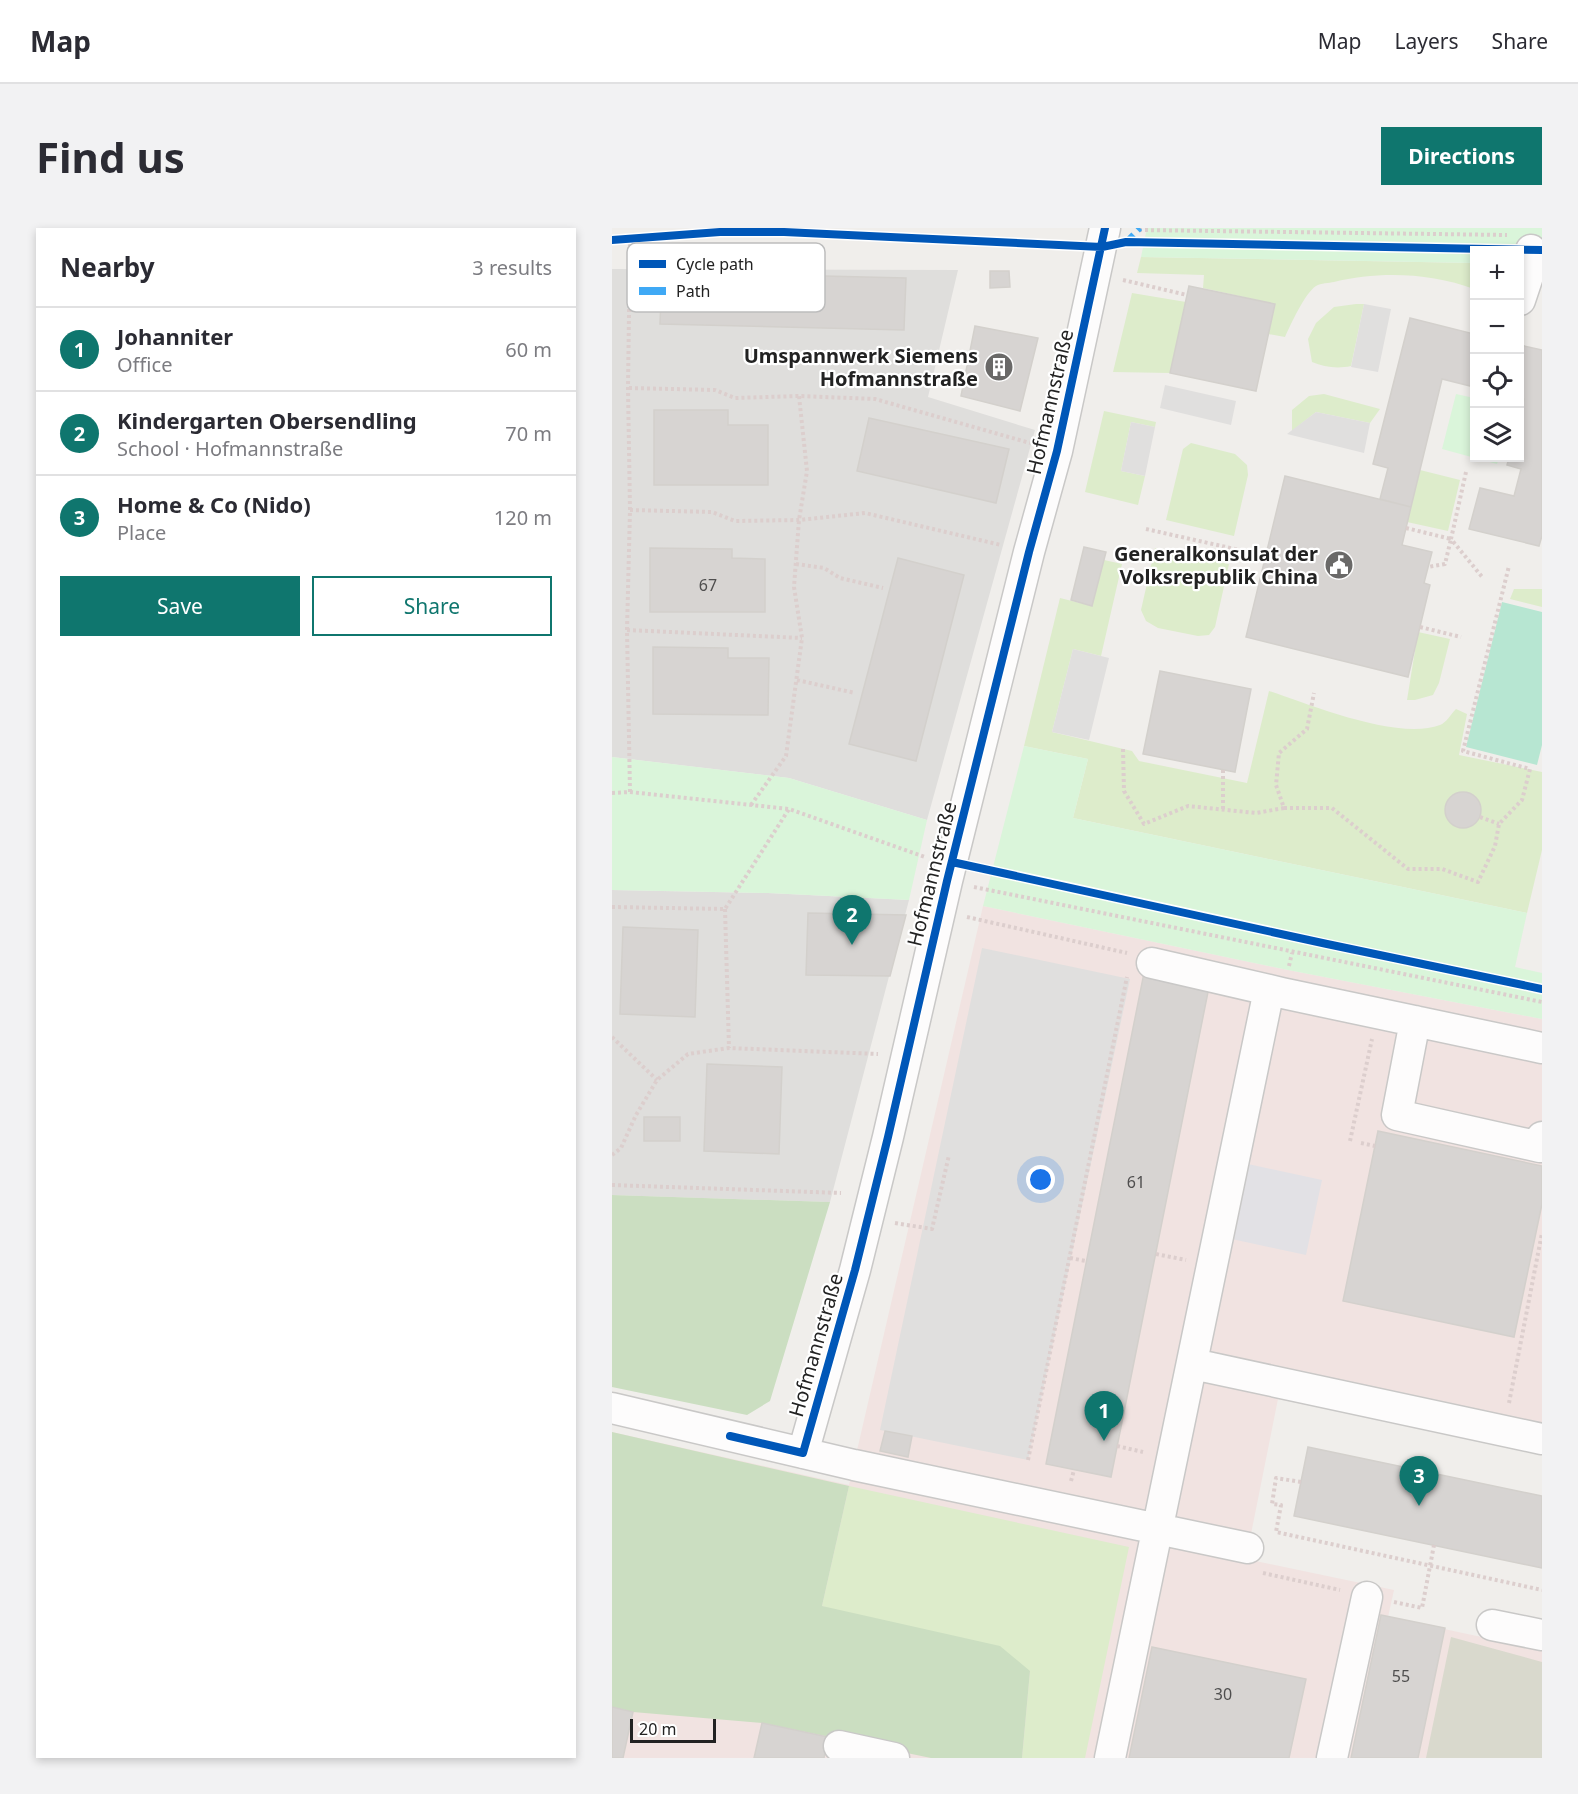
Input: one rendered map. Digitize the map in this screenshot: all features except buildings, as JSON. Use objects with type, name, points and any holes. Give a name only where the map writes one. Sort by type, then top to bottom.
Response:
[{"type":"street","name":"Hofmannstraße","points":[[803,1453],[868,1218],[949,871],[1029,552],[1057,451],[1105,228]]},
{"type":"street","points":[[1524,288],[1532,264],[1525,243]]},
{"type":"street","points":[[1138,961],[1542,1048]]},
{"type":"street","points":[[1110,1758],[1269,990]]},
{"type":"street","points":[[1414,1021],[1397,1115],[1540,1147],[1542,1137]]},
{"type":"street","points":[[1193,1364],[1542,1439]]},
{"type":"street","points":[[612,1408],[803,1453],[1158,1529],[1253,1560]]},
{"type":"street","points":[[1332,1758],[1367,1597]]},
{"type":"street","points":[[1492,1625],[1542,1635]]},
{"type":"street","points":[[839,1746],[894,1758]]},
{"type":"path","points":[[1139,230],[1525,243]]},
{"type":"path","points":[[630,238],[630,243]]},
{"type":"path","points":[[1134,283],[1187,295]]},
{"type":"path","points":[[629,312],[630,510],[627,630],[630,792]]},
{"type":"path","points":[[628,388],[715,390],[735,398],[799,396],[875,399],[1057,451]]},
{"type":"path","points":[[752,805],[786,756],[802,638],[794,587],[799,520],[807,471],[799,396]]},
{"type":"path","points":[[1428,567],[1445,564],[1467,472]]},
{"type":"path","points":[[630,510],[712,512],[735,521],[799,520],[865,513],[1029,552]]},
{"type":"path","points":[[1406,528],[1450,539],[1483,578]]},
{"type":"path","points":[[1146,529],[1266,556]]},
{"type":"path","points":[[796,564],[824,568],[840,578],[883,588]]},
{"type":"path","points":[[1123,749],[1124,791],[1144,824],[1188,806],[1256,813],[1284,808],[1332,808],[1408,869],[1442,869],[1478,882],[1495,846],[1499,824],[1522,800],[1530,769],[1463,751],[1509,566]]},
{"type":"path","points":[[1420,627],[1461,637]]},
{"type":"path","points":[[627,630],[802,638]]},
{"type":"path","points":[[797,680],[855,693]]},
{"type":"path","points":[[1284,808],[1276,785],[1279,753],[1307,729],[1314,693]]},
{"type":"path","points":[[1223,769],[1223,809]]},
{"type":"path","points":[[612,793],[630,792],[789,809],[919,855],[949,871],[1542,1002]]},
{"type":"path","points":[[729,1048],[725,909],[789,809]]},
{"type":"path","points":[[1480,817],[1499,824]]},
{"type":"path","points":[[612,907],[725,909]]},
{"type":"path","points":[[940,911],[1138,961],[1070,1258],[1028,1461]]},
{"type":"path","points":[[1350,1141],[1378,1012]]},
{"type":"path","points":[[612,1037],[657,1080]]},
{"type":"path","points":[[612,1155],[621,1148],[636,1115],[657,1080],[688,1054],[729,1048],[907,1054]]},
{"type":"path","points":[[1361,1143],[1375,1146]]},
{"type":"path","points":[[868,1218],[932,1229],[949,1155]]},
{"type":"path","points":[[612,1185],[841,1193]]},
{"type":"path","points":[[1504,1431],[1542,1233]]},
{"type":"path","points":[[1070,1258],[1086,1261]]},
{"type":"path","points":[[1301,1482],[1276,1478],[1272,1504],[1281,1505],[1276,1532],[1542,1590]]},
{"type":"path","points":[[1253,1560],[1367,1597],[1422,1608],[1434,1545]]},
{"type":"shaded area","points":[[612,269],[627,269],[627,312],[825,312],[825,270],[958,270],[928,397],[1035,430],[927,820],[789,778],[612,757]]},
{"type":"shaded area","points":[[1364,304],[1391,309],[1378,372],[1351,367]]},
{"type":"shaded area","points":[[1165,385],[1236,401],[1231,425],[1160,408]]},
{"type":"shaded area","points":[[1316,412],[1370,423],[1364,453],[1287,434]]},
{"type":"shaded area","points":[[1131,422],[1155,427],[1145,476],[1121,471]]},
{"type":"shaded area","points":[[1073,649],[1109,658],[1089,740],[1052,732]]},
{"type":"shaded area","points":[[612,890],[768,893],[909,900],[830,1202],[612,1195]]},
{"type":"shaded area","points":[[983,906],[1288,970],[1542,1019],[1542,1454],[1278,1399],[1246,1559],[1394,1590],[1388,1617],[1542,1650],[1542,1758],[612,1758],[612,1432],[849,1485]]},
{"type":"shaded area","points":[[982,948],[1130,979],[1028,1460],[880,1430]]},
{"type":"shaded area","points":[[1234,1161],[1322,1180],[1306,1255],[1218,1236]]},
{"type":"shaded area","points":[[1451,1637],[1542,1662],[1542,1758],[1426,1758]]},
{"type":"green space","points":[[1147,228],[1542,228],[1542,264],[1524,253],[1524,246],[1470,246],[1470,263],[1141,257]]},
{"type":"green space","points":[[1141,257],[1470,263],[1470,288],[1440,280],[1405,275],[1369,276],[1320,284],[1307,295],[1285,337],[1268,334],[1275,304],[1203,288],[1204,275],[1137,273]]},
{"type":"green space","points":[[1132,293],[1186,302],[1170,373],[1113,372]]},
{"type":"green space","points":[[1364,304],[1351,366],[1331,367],[1312,362],[1308,339],[1316,323],[1334,307]]},
{"type":"green space","points":[[1324,394],[1380,409],[1370,423],[1316,412],[1292,431],[1292,410],[1309,396]]},
{"type":"green space","points":[[1456,394],[1470,397],[1470,457],[1442,449]]},
{"type":"green space","points":[[1104,411],[1156,422],[1155,427],[1131,422],[1121,471],[1145,476],[1138,505],[1085,492]]},
{"type":"green space","points":[[1191,443],[1235,454],[1247,465],[1248,475],[1234,536],[1166,520],[1183,449]]},
{"type":"green space","points":[[1420,470],[1460,480],[1448,531],[1407,522]]},
{"type":"green space","points":[[1155,548],[1229,564],[1215,627],[1209,635],[1198,636],[1158,628],[1146,621],[1141,610]]},
{"type":"green space","points":[[1104,560],[1122,564],[1101,656],[1073,649],[1052,732],[1132,751],[1139,761],[1247,783],[1269,691],[1354,719],[1401,728],[1422,729],[1440,725],[1456,709],[1467,714],[1459,755],[1542,772],[1542,850],[1527,913],[1073,818],[1088,759],[1024,746],[1060,598],[1092,606]]},
{"type":"green space","points":[[1514,589],[1542,589],[1542,607],[1510,599]]},
{"type":"green space","points":[[1502,602],[1542,612],[1542,745],[1537,765],[1466,747]]},
{"type":"green space","points":[[1418,632],[1450,639],[1439,683],[1433,695],[1407,700]]},
{"type":"green space","points":[[1024,746],[1088,759],[1073,818],[1527,913],[1515,967],[1542,973],[1542,1019],[1288,970],[983,906]]},
{"type":"green space","points":[[612,757],[789,778],[927,820],[909,900],[768,893],[612,890]]},
{"type":"green space","points":[[612,1195],[830,1202],[770,1401],[747,1415],[612,1387]]},
{"type":"green space","points":[[612,1432],[849,1486],[822,1606],[1000,1646],[1030,1671],[1022,1758],[931,1758],[762,1723],[633,1712],[612,1707]]},
{"type":"green space","points":[[849,1486],[1129,1547],[1085,1758],[1022,1758],[1030,1671],[822,1606]]},
{"type":"marked path","points":[[1125,243],[1140,228]]},
{"type":"cycle path","points":[[730,1436],[803,1453],[855,1270],[888,1137],[947,881],[1029,552],[1057,451],[1105,228]]},
{"type":"cycle path","points":[[612,240],[720,232],[784,232],[1102,247],[1126,242],[1542,250]]},
{"type":"cycle path","points":[[952,862],[1542,989]]},
{"type":"place","name":"Umspannwerk Siemens Hofmannstraße","points":[[999,367]]},
{"type":"place","name":"Generalkonsulat der Volksrepublik China","points":[[1339,565]]},
{"type":"place","name":"Kindergarten Obersendling","points":[[852,945]]},
{"type":"place","name":"Johanniter","points":[[1104,1441]]},
{"type":"place","name":"Home & Co (Nido)","points":[[1419,1506]]}]
